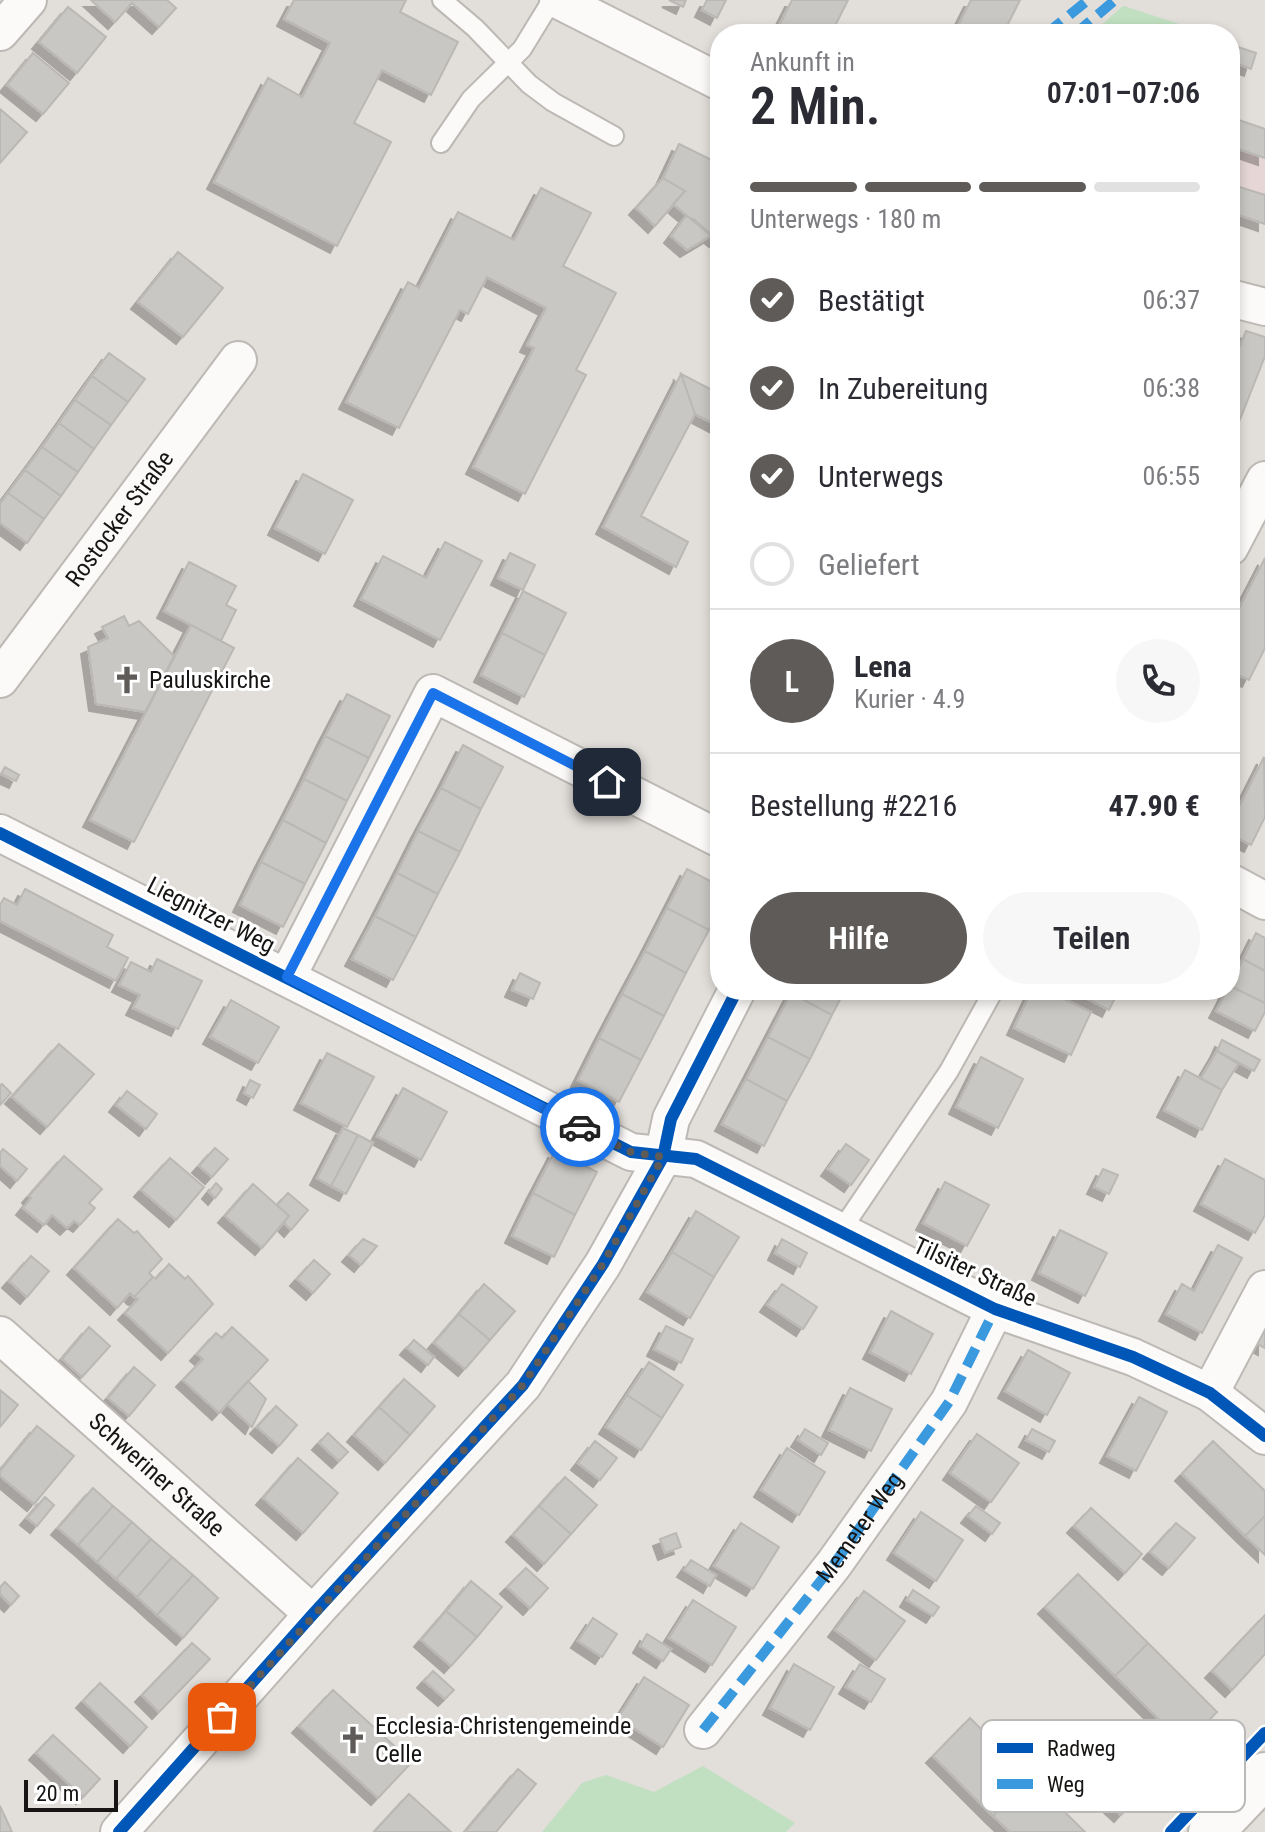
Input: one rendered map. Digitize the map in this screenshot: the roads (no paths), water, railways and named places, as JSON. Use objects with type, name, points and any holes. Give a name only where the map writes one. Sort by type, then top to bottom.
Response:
[{"type":"street","points":[[0,32],[28,0]]},
{"type":"street","points":[[555,0],[710,77]]},
{"type":"street","points":[[1240,301],[1265,307]]},
{"type":"street","name":"Rostocker Straße","points":[[0,679],[238,360]]},
{"type":"street","points":[[1240,528],[1265,480]]},
{"type":"street","points":[[287,977],[433,693],[710,834]]},
{"type":"street","name":"Liegnitzer Weg","points":[[0,833],[631,1152],[663,1157]]},
{"type":"street","points":[[119,1832],[523,1385],[603,1264],[663,1157],[671,1119],[732,1000]]},
{"type":"street","name":"Tilsiter Straße","points":[[663,1157],[696,1159],[995,1309],[1133,1357],[1210,1393],[1265,1436]]},
{"type":"street","points":[[1210,1393],[1265,1289]]},
{"type":"street","name":"Memeler Weg","points":[[703,1730],[834,1564],[949,1402],[995,1309]]},
{"type":"street","name":"Schweriner Straße","points":[[0,1335],[313,1614]]},
{"type":"street","points":[[1245,1796],[1265,1775]]},
{"type":"street","points":[[1211,1832],[1230,1812]]},
{"type":"lane","points":[[442,0],[529,84],[553,102],[614,136]]},
{"type":"lane","points":[[441,143],[471,99],[509,62],[555,0]]},
{"type":"lane","points":[[840,1232],[949,1071],[988,1000]]},
{"type":"place","name":"Pauluskirche","points":[[127,680]]},
{"type":"place","name":"Ecclesia-Christengemeinde Celle","points":[[353,1740]]}]
